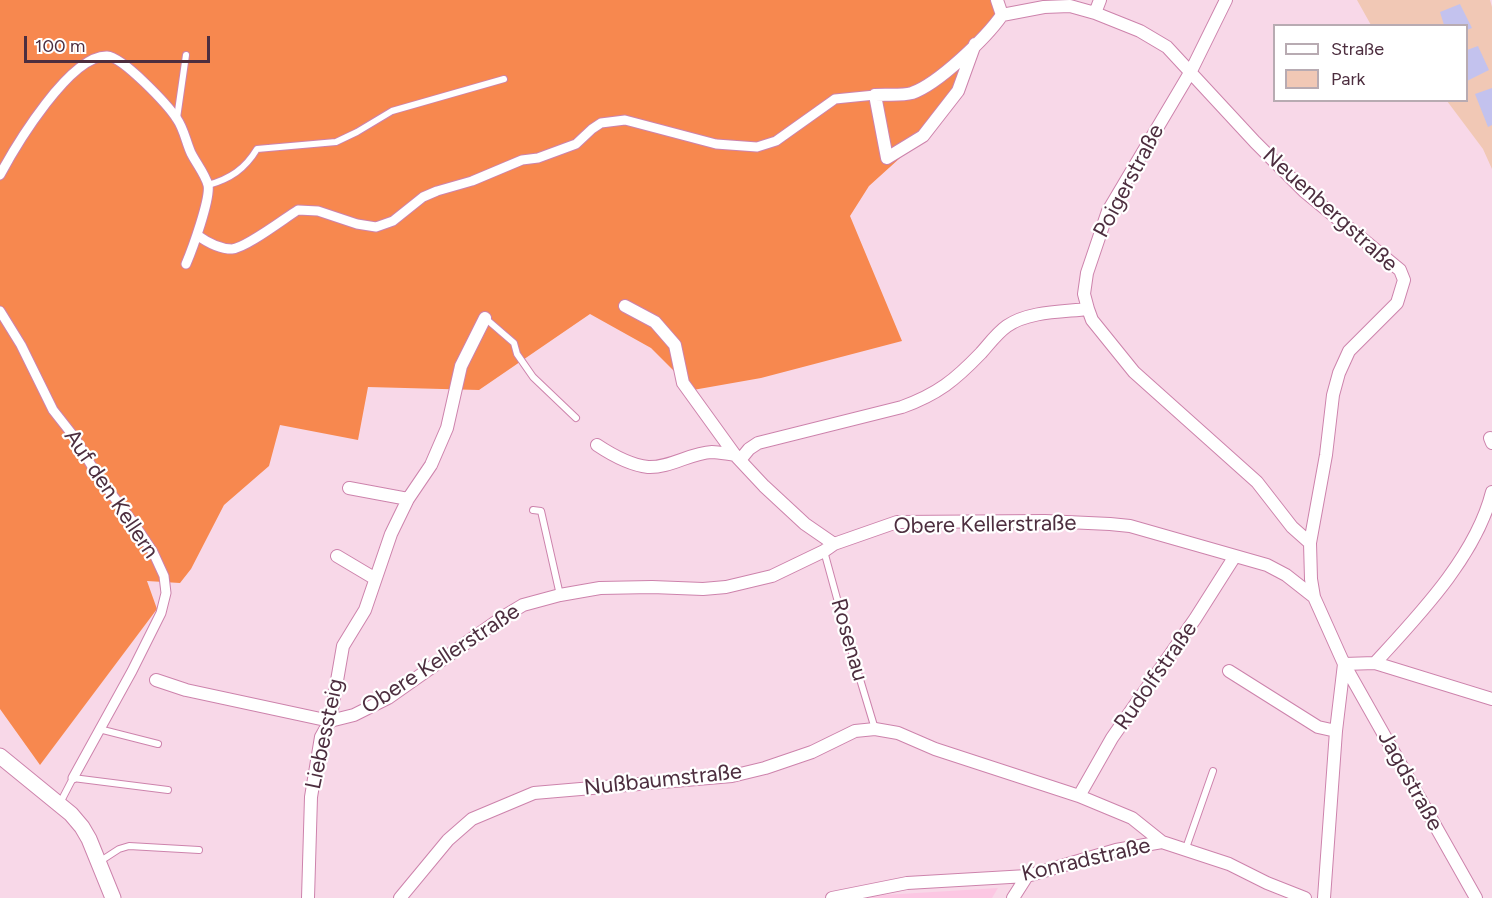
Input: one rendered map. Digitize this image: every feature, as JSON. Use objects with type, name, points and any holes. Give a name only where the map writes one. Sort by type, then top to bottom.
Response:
[{"type":"street","points":[[197,235],[210,244],[223,248],[238,248],[298,210],[308,209],[357,224],[376,227],[393,221],[410,206],[430,194],[472,181],[522,160],[538,158],[576,144],[601,123],[618,120],[641,123],[716,144],[757,147],[776,141],[835,99],[875,94],[911,93],[946,73],[992,29],[1002,15],[997,0]]},
{"type":"street","points":[[1095,13],[1100,0]]},
{"type":"street","name":"Poigerstraße","points":[[1088,309],[1084,294],[1087,273],[1108,211],[1191,71],[1226,0]]},
{"type":"street","name":"Neuenbergstraße","points":[[1002,15],[1044,7],[1070,6],[1095,13],[1140,31],[1167,46],[1255,142],[1304,191],[1400,270],[1404,280],[1397,303],[1349,351],[1339,373],[1333,395],[1326,455],[1310,543],[1314,597],[1344,664]]},
{"type":"street","points":[[875,94],[887,158],[923,136],[958,91],[975,44]]},
{"type":"street","points":[[0,175],[45,104],[68,78],[82,64],[105,56],[115,58],[134,72],[177,119],[208,186],[197,235],[186,264]]},
{"type":"street","points":[[625,306],[655,322],[675,345],[683,384],[737,458],[829,548]]},
{"type":"street","points":[[737,458],[758,443],[902,407],[925,399],[961,373],[1006,326],[1040,315],[1088,309],[1092,320],[1134,372],[1257,482],[1292,527],[1310,543]]},
{"type":"street","name":"Auf den Kellern","points":[[0,311],[21,345],[53,410],[75,438],[97,475],[133,522],[153,552],[164,576],[166,593],[161,613],[73,778]]},
{"type":"street","name":"Liebessteig","points":[[308,898],[311,797],[321,737],[330,721],[343,646],[365,610],[374,578],[391,534],[408,499],[431,465],[447,428],[461,366],[485,318]]},
{"type":"street","points":[[597,445],[621,459],[648,467],[712,452],[737,458]]},
{"type":"street","points":[[349,488],[408,499]]},
{"type":"street","points":[[1375,663],[1420,614],[1471,544],[1488,509],[1492,492]]},
{"type":"street","name":"Obere Kellerstraße","points":[[330,721],[354,715],[388,698],[523,605],[600,588],[703,589],[726,587],[772,576],[829,548],[897,522],[1045,521],[1130,526],[1267,565],[1286,575],[1314,597]]},
{"type":"street","points":[[337,555],[374,578]]},
{"type":"street","name":"Rudolfstraße","points":[[1079,796],[1112,738],[1189,628],[1235,556]]},
{"type":"street","points":[[1324,898],[1336,731],[1344,664],[1375,663],[1492,699]]},
{"type":"street","name":"Jagdstraße","points":[[1344,664],[1476,898]]},
{"type":"street","points":[[1229,671],[1318,727],[1336,731]]},
{"type":"street","points":[[156,680],[186,690],[330,721]]},
{"type":"street","name":"Nußbaumstraße","points":[[400,898],[448,840],[472,819],[534,793],[732,776],[765,768],[812,752],[855,731],[875,729],[898,733],[935,749],[1079,796],[1132,819],[1162,842],[1229,864],[1267,883],[1305,898]]},
{"type":"street","points":[[1,759],[82,827],[113,898]]},
{"type":"street","name":"Konradstraße","points":[[832,898],[907,883],[1028,876],[1116,850],[1162,842]]},
{"type":"street","points":[[1013,898],[1028,876]]},
{"type":"lane","points":[[177,119],[186,55]]},
{"type":"lane","points":[[208,186],[224,181],[239,171],[250,161],[257,149],[336,142],[392,111],[504,79]]},
{"type":"lane","points":[[485,318],[514,343],[517,354],[533,377],[576,418]]},
{"type":"lane","points":[[533,510],[541,511],[560,595]]},
{"type":"lane","name":"Rosenau","points":[[829,548],[850,646],[875,729]]},
{"type":"lane","points":[[99,729],[158,744]]},
{"type":"lane","points":[[1186,848],[1213,771]]},
{"type":"lane","points":[[59,806],[73,778],[168,790]]},
{"type":"lane","points":[[99,862],[119,849],[129,846],[199,850]]},
{"type":"shaded area","points":[[0,0],[994,0],[996,16],[932,129],[869,186],[850,216],[902,341],[761,378],[693,390],[651,348],[590,314],[479,390],[368,387],[358,440],[280,425],[269,466],[224,505],[191,569],[180,583],[147,581],[157,609],[40,765],[0,709]]},
{"type":"shaded area","points":[[998,888],[992,898],[868,898],[884,895]]},
{"type":"green space","points":[[1357,0],[1490,0],[1492,7],[1492,169],[1483,149],[1448,102],[1468,102],[1468,24],[1370,24]]},
{"type":"water","points":[[1460,4],[1472,28],[1468,30],[1468,24],[1444,24],[1440,12]]},
{"type":"water","points":[[1478,46],[1489,70],[1468,80],[1468,50]]},
{"type":"water","points":[[1492,88],[1492,125],[1488,127],[1475,94]]}]
